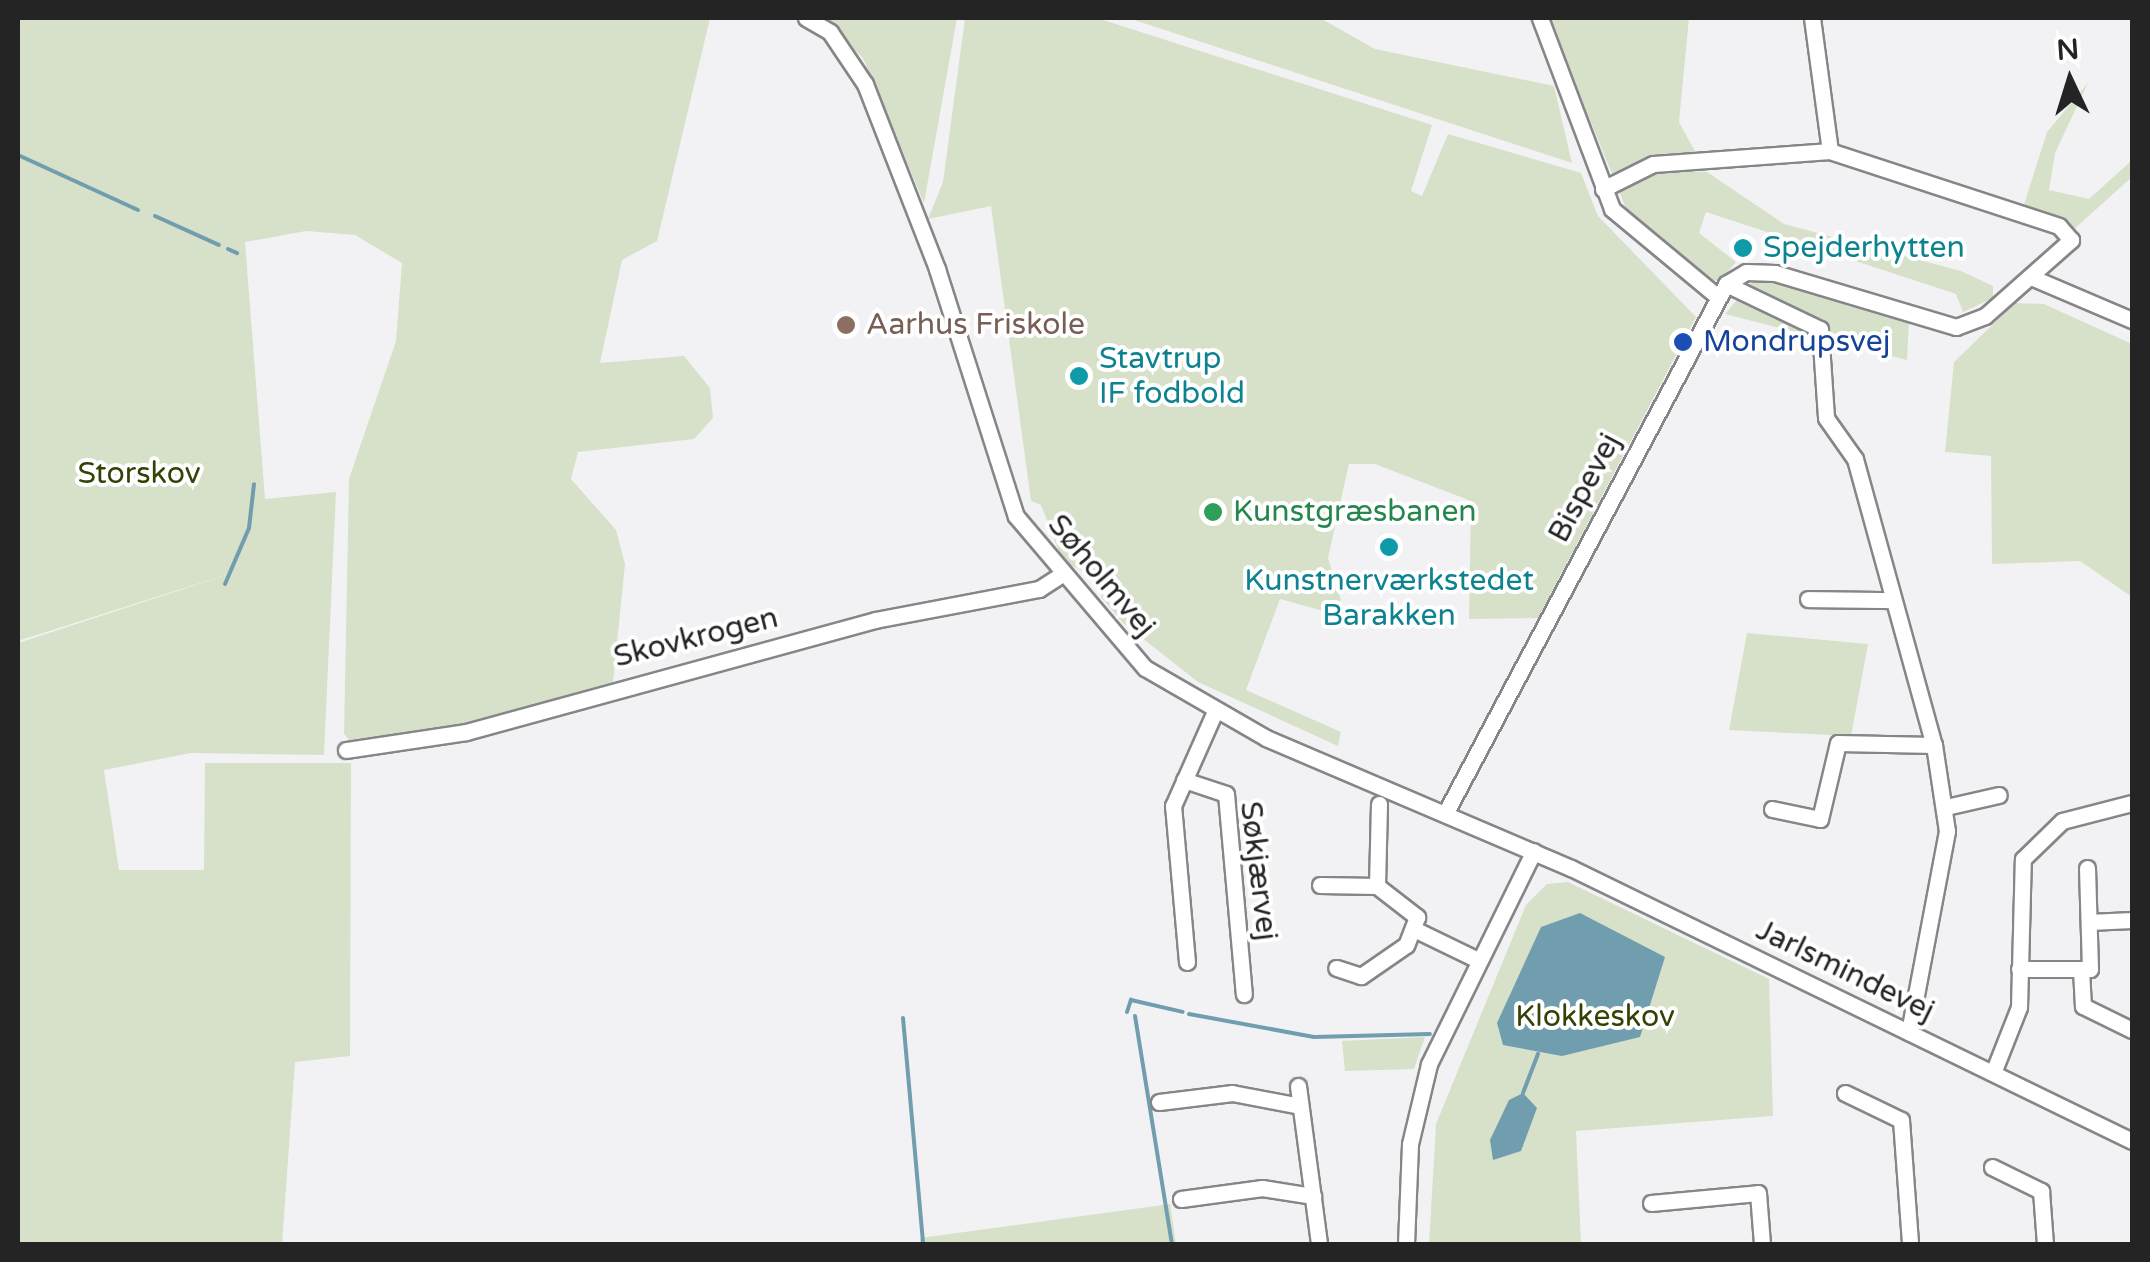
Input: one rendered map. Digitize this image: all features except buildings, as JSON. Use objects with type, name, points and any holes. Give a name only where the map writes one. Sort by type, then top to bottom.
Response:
[{"type":"street","name":"Søholmvej","points":[[806,18],[830,32],[865,84],[938,269],[1000,479],[1059,576],[1145,668],[1214,712],[1534,851]]},
{"type":"street","points":[[1540,18],[1603,189],[1634,232],[1722,291],[1820,330],[1826,418],[1855,459],[1934,745],[1946,807],[1909,1032]]},
{"type":"street","points":[[1812,18],[1830,151]]},
{"type":"street","points":[[1603,189],[1652,164],[1830,151],[2059,226],[2070,240],[2031,278],[1956,327],[1775,273],[1746,272],[1722,291]]},
{"type":"street","points":[[2031,278],[2132,320]]},
{"type":"street","name":"Bispevej","points":[[1446,812],[1722,291]]},
{"type":"street","name":"Skovkrogen","points":[[346,750],[466,732],[876,620],[1039,589],[1059,576]]},
{"type":"street","points":[[1808,599],[1893,600]]},
{"type":"street","points":[[1187,962],[1172,818],[1214,712]]},
{"type":"street","points":[[1772,809],[1820,819],[1838,742],[1934,745]]},
{"type":"street","name":"Søkjærvej","points":[[1184,780],[1226,794],[1244,994]]},
{"type":"street","points":[[1946,807],[1999,795]]},
{"type":"street","points":[[1994,1073],[2016,1023],[2019,884],[2034,840],[2062,820],[2132,802]]},
{"type":"street","points":[[1377,886],[1379,804]]},
{"type":"street","points":[[1406,1244],[1418,1102],[1476,959],[1534,851]]},
{"type":"street","name":"Jarlsmindevej","points":[[1534,851],[2132,1141]]},
{"type":"street","points":[[2020,969],[2090,969],[2088,868]]},
{"type":"street","points":[[1320,886],[1377,886],[1412,908],[1416,930]]},
{"type":"street","points":[[2089,922],[2132,920]]},
{"type":"street","points":[[1416,930],[1476,959]]},
{"type":"street","points":[[1336,968],[1362,976],[1416,930]]},
{"type":"street","points":[[2081,969],[2083,1006],[2132,1030]]},
{"type":"street","points":[[1298,1086],[1319,1244]]},
{"type":"street","points":[[1159,1102],[1232,1093],[1300,1106]]},
{"type":"street","points":[[1845,1093],[1901,1120],[1910,1244]]},
{"type":"street","points":[[1992,1167],[2041,1190],[2045,1244]]},
{"type":"street","points":[[1181,1199],[1262,1188],[1312,1196]]},
{"type":"street","points":[[1651,1203],[1758,1193],[1762,1244]]},
{"type":"green space","name":"Storskov","points":[[18,18],[710,18],[657,241],[622,260],[600,363],[684,356],[710,388],[713,418],[694,439],[578,452],[571,479],[616,530],[625,564],[613,682],[446,730],[351,742],[344,734],[349,479],[396,341],[402,263],[355,235],[306,231],[245,242],[265,499],[336,492],[324,755],[191,753],[104,770],[119,870],[204,870],[205,763],[351,763],[350,1056],[295,1062],[282,1244],[18,1244],[18,643],[266,562],[18,641]]},
{"type":"green space","points":[[822,18],[957,18],[924,203],[863,58]]},
{"type":"green space","points":[[965,18],[1097,18],[1432,125],[1411,191],[1422,196],[1448,134],[1581,173],[1598,216],[1696,317],[1538,618],[1469,619],[1471,501],[1375,464],[1349,464],[1328,558],[1341,600],[1334,614],[1280,599],[1246,690],[1341,732],[1338,746],[1198,682],[1123,623],[1101,597],[1107,582],[1063,562],[1041,505],[1031,501],[991,206],[928,219],[943,182]]},
{"type":"green space","points":[[1128,18],[1320,18],[1375,49],[1554,86],[1572,163]]},
{"type":"green space","points":[[1548,18],[1689,18],[1679,122],[1697,155],[1613,176]]},
{"type":"green space","points":[[2088,83],[2055,153],[2049,190],[2089,199],[2130,162],[2132,177],[2073,230],[2023,208],[2047,132]]},
{"type":"green space","points":[[1659,171],[1707,172],[1784,224],[1961,271],[1993,286],[1993,298],[1963,312],[1956,294],[1706,212],[1699,233],[1736,262],[1720,281],[1706,279],[1630,218],[1618,189]]},
{"type":"green space","points":[[1755,278],[1909,319],[1907,360],[1725,314]]},
{"type":"green space","points":[[2015,303],[2044,304],[2132,344],[2132,597],[2080,561],[1992,564],[1991,456],[1945,452],[1954,362]]},
{"type":"green space","points":[[1747,633],[1868,644],[1851,736],[1729,730]]},
{"type":"green space","name":"Klokkeskov","points":[[1568,882],[1769,979],[1773,1116],[1576,1131],[1581,1244],[1429,1244],[1436,1124],[1526,905],[1547,884]]},
{"type":"green space","points":[[1425,1037],[1414,1069],[1345,1071],[1342,1041]]},
{"type":"green space","points":[[1170,1204],[1176,1244],[920,1244],[920,1238]]},
{"type":"water","points":[[1580,913],[1665,957],[1640,1037],[1562,1056],[1503,1045],[1497,1023],[1541,927]]},
{"type":"water","points":[[1523,1093],[1537,1108],[1521,1151],[1493,1160],[1490,1140],[1509,1100]]},
{"type":"waterway","points":[[18,155],[138,210]]},
{"type":"waterway","points":[[155,216],[219,245]]},
{"type":"waterway","points":[[228,249],[237,253]]},
{"type":"waterway","points":[[225,584],[249,528],[254,484]]},
{"type":"waterway","points":[[1127,1012],[1131,1000],[1183,1012]]},
{"type":"waterway","points":[[1189,1014],[1314,1037],[1430,1034]]},
{"type":"waterway","points":[[1135,1016],[1172,1244]]},
{"type":"waterway","points":[[903,1018],[923,1244]]},
{"type":"waterway","points":[[1523,1093],[1538,1054]]},
{"type":"place","name":"Spejderhytten","points":[[1743,248]]},
{"type":"place","name":"Aarhus Friskole","points":[[846,325]]},
{"type":"place","name":"Mondrupsvej","points":[[1683,342]]},
{"type":"place","name":"Stavtrup IF fodbold","points":[[1079,376]]},
{"type":"place","name":"Kunstgræsbanen","points":[[1213,512]]},
{"type":"place","name":"Kunstnerværkstedet Barakken","points":[[1389,547]]}]
